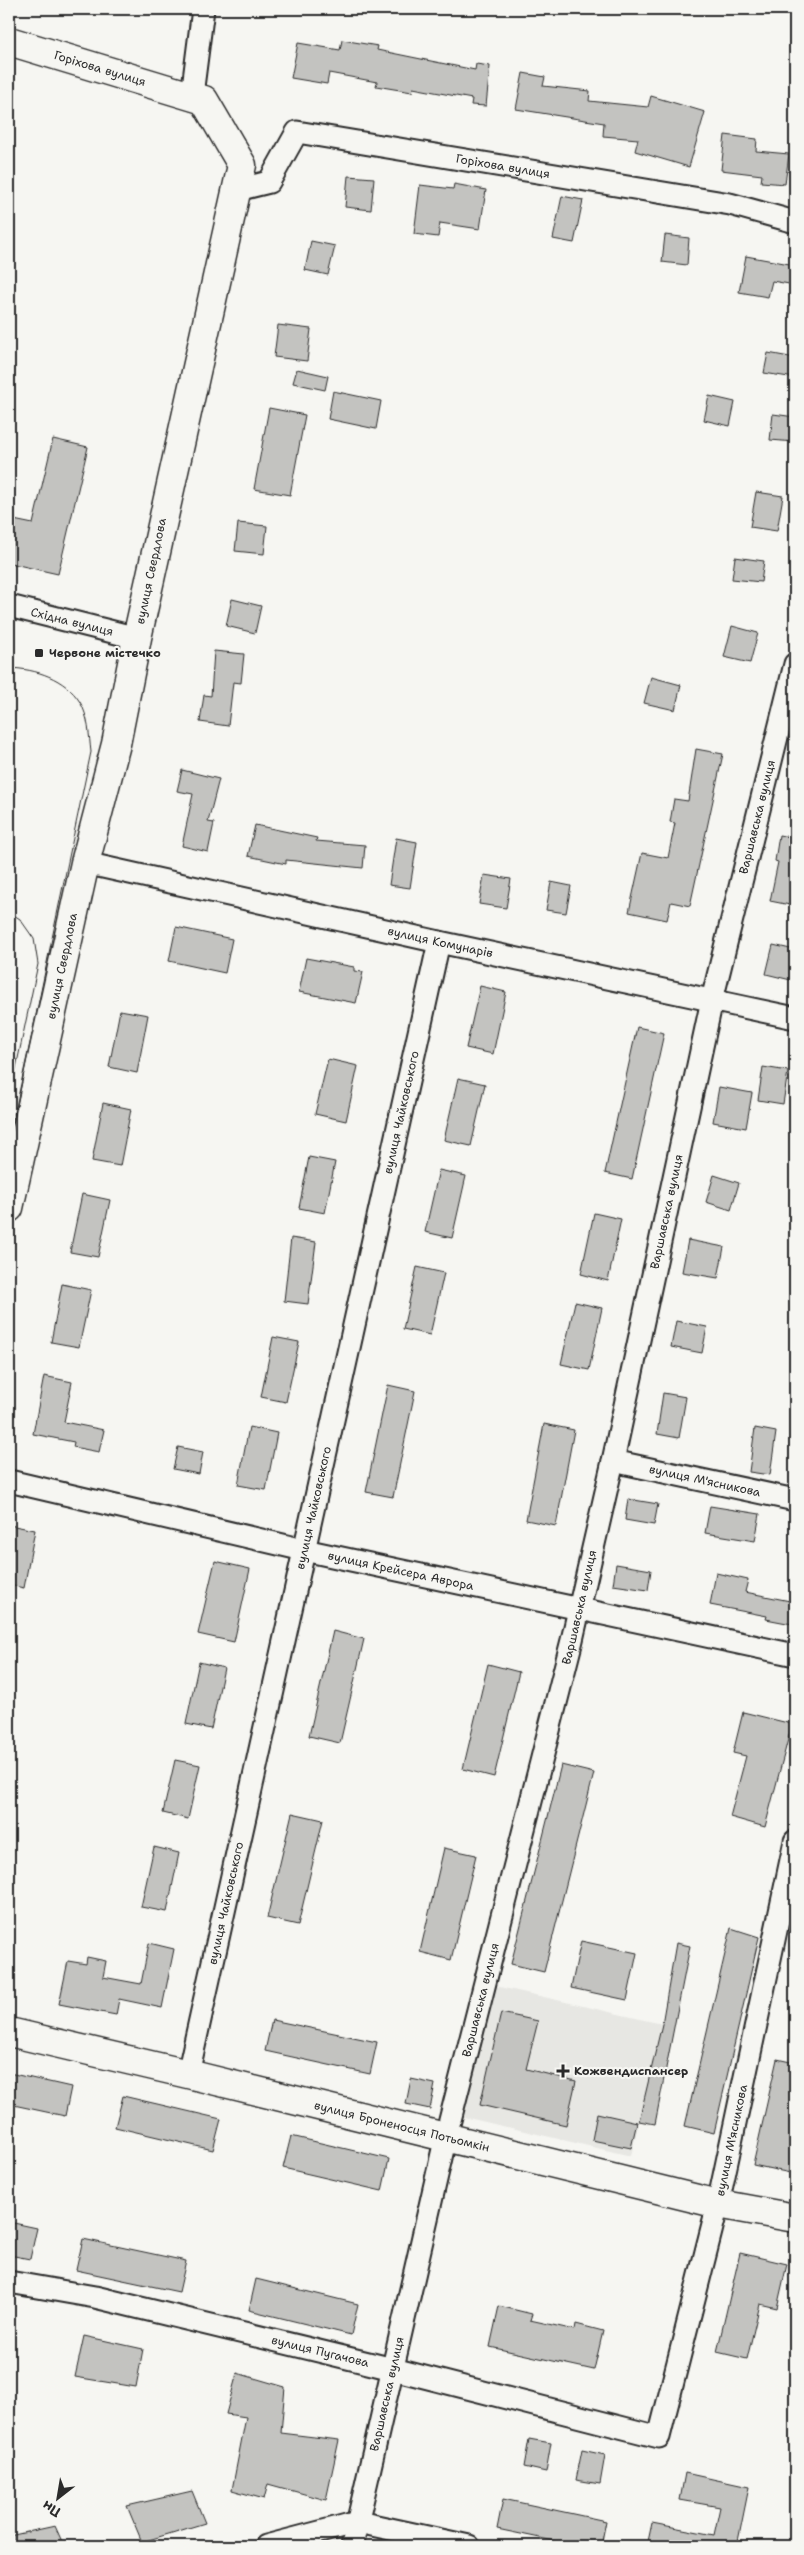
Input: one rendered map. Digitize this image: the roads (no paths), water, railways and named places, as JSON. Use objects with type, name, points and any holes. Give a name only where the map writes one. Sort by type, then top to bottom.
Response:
[{"type":"street","points":[[192,96],[203,9]]},
{"type":"street","name":"Горіхова вулиця","points":[[9,41],[192,96]]},
{"type":"street","name":"вулиця Свердлова","points":[[9,1208],[85,862],[116,744],[136,638],[242,165],[204,100],[192,96]]},
{"type":"street","name":"Горіхова вулиця","points":[[237,190],[269,182],[297,132],[730,204],[795,222]]},
{"type":"street","name":"Східна вулиця","points":[[9,606],[136,638]]},
{"type":"street","name":"Варшавська вулиця","points":[[352,2546],[446,2136],[579,1608],[613,1461],[712,1000],[795,664]]},
{"type":"street","name":"вулиця Комунарів","points":[[85,862],[438,942],[795,1018]]},
{"type":"street","name":"вулиця Чайковського","points":[[188,2074],[438,942]]},
{"type":"street","name":"вулиця М'ясникова","points":[[613,1461],[795,1500]]},
{"type":"street","name":"вулиця Крейсера Аврора","points":[[9,1481],[304,1550],[795,1655]]},
{"type":"street","name":"вулиця М'ясникова","points":[[659,2437],[718,2204],[795,1842]]},
{"type":"street","name":"вулиця Броненосця Потьомкін","points":[[9,2032],[446,2136],[718,2204],[795,2218]]},
{"type":"street","name":"вулиця Пугачова","points":[[9,2282],[94,2297],[393,2369],[659,2437]]},
{"type":"street","points":[[266,2546],[358,2522],[469,2546]]},
{"type":"tram line","points":[[9,668],[29,670],[49,676],[74,694],[85,714],[91,752],[9,1144]]},
{"type":"tram line","points":[[9,912],[20,919],[34,939],[38,964],[9,1101]]},
{"type":"place","name":"Червоне містечко","points":[[39,653]]},
{"type":"place","name":"Кожвендиспансер","points":[[563,2071]]}]
